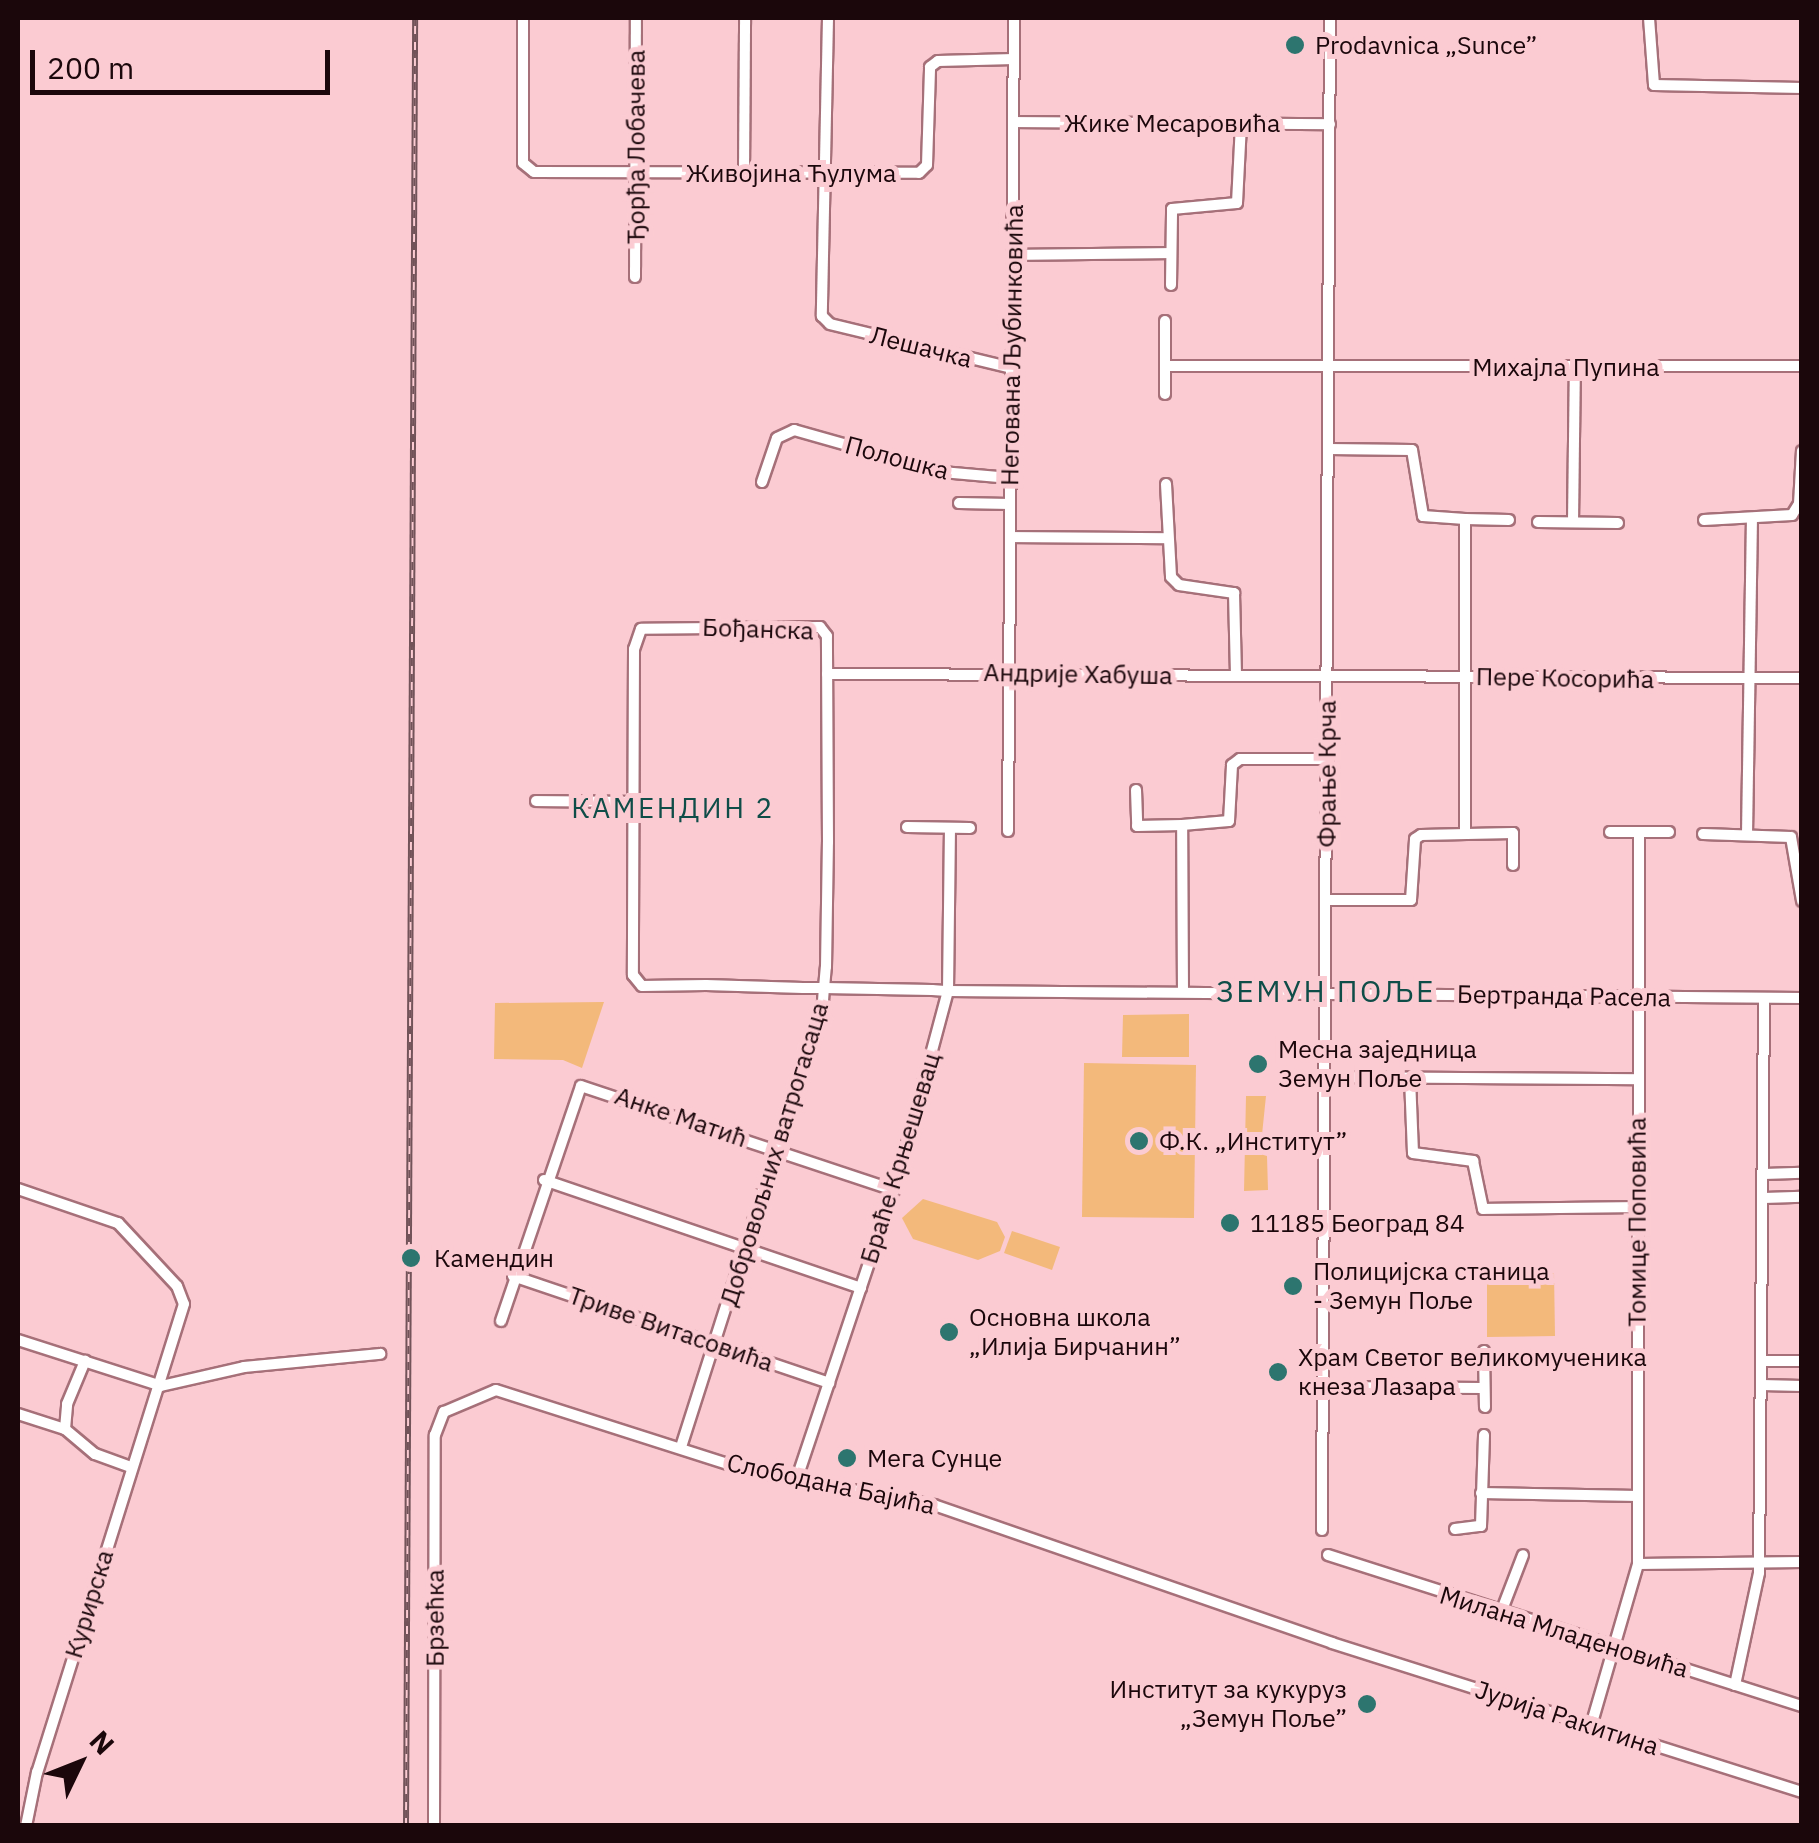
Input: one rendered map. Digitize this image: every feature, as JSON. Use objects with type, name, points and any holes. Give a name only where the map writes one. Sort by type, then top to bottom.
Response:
[{"type":"street","name":"Живојина Ћулума","points":[[522,18],[526,170],[923,171],[930,67],[938,61],[1014,59]]},
{"type":"street","name":"Ђорђа Лобачева","points":[[635,277],[636,18]]},
{"type":"street","points":[[744,173],[745,18]]},
{"type":"street","points":[[828,18],[828,173]]},
{"type":"street","name":"Негована Љубинковића","points":[[1008,831],[1014,18]]},
{"type":"street","name":"Фрање Крча","points":[[1322,1530],[1330,18]]},
{"type":"street","points":[[1648,18],[1654,85],[1802,88]]},
{"type":"street","name":"Жике Месаровића","points":[[1014,122],[1330,124]]},
{"type":"street","points":[[1171,285],[1175,207],[1237,203],[1241,124]]},
{"type":"street","name":"Лешачка","points":[[828,173],[821,313],[830,324],[1012,368]]},
{"type":"street","points":[[1013,255],[1170,252]]},
{"type":"street","points":[[1165,394],[1166,322]]},
{"type":"street","name":"Михајла Пупина","points":[[1166,366],[1802,366]]},
{"type":"street","points":[[1573,522],[1575,366]]},
{"type":"street","name":"Полошка","points":[[762,482],[785,432],[942,472],[1010,478]]},
{"type":"street","points":[[1329,449],[1412,450],[1422,516],[1509,520]]},
{"type":"street","points":[[1704,520],[1786,518],[1796,511],[1802,451]]},
{"type":"street","points":[[1166,484],[1167,538],[1176,583],[1234,593],[1236,676]]},
{"type":"street","points":[[959,504],[1010,504]]},
{"type":"street","points":[[1747,835],[1752,518]]},
{"type":"street","points":[[1465,519],[1468,677],[1465,834]]},
{"type":"street","points":[[1538,522],[1618,523]]},
{"type":"street","points":[[1010,537],[1167,538]]},
{"type":"street","name":"Бођанска","points":[[634,802],[634,649],[638,633],[648,626],[820,627],[827,674]]},
{"type":"street","name":"Андрије Хабуша","points":[[827,674],[1328,676]]},
{"type":"street","name":"Добровољних ватрогасаца","points":[[681,1448],[780,1152],[824,988],[827,674]]},
{"type":"street","name":"Пере Косорића","points":[[1328,676],[1802,678]]},
{"type":"street","points":[[1136,790],[1137,826],[1230,821],[1232,765],[1240,759],[1328,759]]},
{"type":"street","points":[[536,801],[634,802]]},
{"type":"street","name":"Бертранда Расела","points":[[634,802],[638,984],[948,991],[1802,998]]},
{"type":"street","points":[[1182,825],[1183,991]]},
{"type":"street","points":[[907,827],[970,828]]},
{"type":"street","name":"Браће Крњешевац","points":[[797,1478],[894,1190],[948,991],[950,828]]},
{"type":"street","points":[[1610,832],[1669,832]]},
{"type":"street","name":"Томице Поповића","points":[[1591,1726],[1638,1564],[1640,832]]},
{"type":"street","points":[[1326,900],[1408,902],[1414,897],[1415,838],[1513,834],[1514,865]]},
{"type":"street","points":[[1703,834],[1794,840],[1802,901]]},
{"type":"street","points":[[1734,1684],[1755,1611],[1760,1562],[1764,998]]},
{"type":"street","points":[[1326,1076],[1637,1079]]},
{"type":"street","points":[[1410,1078],[1413,1153],[1474,1161],[1483,1210],[1636,1207]]},
{"type":"street","name":"Анке Матић","points":[[544,1180],[581,1086],[894,1190]]},
{"type":"street","points":[[1764,1174],[1802,1173]]},
{"type":"street","points":[[501,1321],[544,1180],[861,1288]]},
{"type":"street","name":"Курирска","points":[[18,1189],[114,1220],[177,1286],[184,1304],[36,1772],[26,1826]]},
{"type":"street","points":[[1764,1198],[1802,1198]]},
{"type":"street","name":"Триве Витасовића","points":[[513,1276],[829,1383]]},
{"type":"street","points":[[18,1340],[161,1386],[244,1368],[380,1354]]},
{"type":"street","points":[[1484,1351],[1485,1407]]},
{"type":"street","points":[[65,1429],[67,1404],[85,1361]]},
{"type":"street","points":[[1762,1361],[1802,1361]]},
{"type":"street","points":[[1762,1386],[1802,1386]]},
{"type":"street","points":[[1323,1388],[1484,1388]]},
{"type":"street","name":"Слободана Бајића","points":[[444,1412],[469,1398],[506,1390],[681,1448],[797,1478],[934,1505],[1332,1643]]},
{"type":"street","name":"Брзећка","points":[[434,1826],[434,1451],[444,1412]]},
{"type":"street","points":[[18,1414],[65,1429],[95,1454],[131,1467]]},
{"type":"street","points":[[1455,1529],[1481,1526],[1484,1435]]},
{"type":"street","points":[[1481,1493],[1638,1496]]},
{"type":"street","name":"Милана Младеновића","points":[[1328,1555],[1500,1615],[1802,1706]]},
{"type":"street","points":[[1500,1615],[1523,1555]]},
{"type":"street","points":[[1638,1564],[1802,1562]]},
{"type":"street","name":"Јурија Ракитина","points":[[1332,1643],[1802,1792]]},
{"type":"shaded area","points":[[604,1002],[582,1068],[563,1060],[494,1059],[495,1003]]},
{"type":"shaded area","points":[[1189,1014],[1189,1057],[1122,1057],[1123,1015]]},
{"type":"shaded area","name":"Ф.К. „Институт”","points":[[1084,1063],[1196,1065],[1194,1218],[1082,1217]]},
{"type":"shaded area","points":[[1246,1096],[1266,1096],[1260,1154],[1267,1156],[1268,1190],[1244,1191]]},
{"type":"shaded area","points":[[923,1199],[997,1222],[1005,1237],[1000,1251],[978,1260],[913,1239],[902,1218]]},
{"type":"shaded area","points":[[1012,1231],[1060,1247],[1052,1270],[1004,1253]]},
{"type":"shaded area","points":[[1554,1273],[1555,1336],[1487,1337],[1487,1274]]},
{"type":"railway","points":[[406,1826],[415,18]]},
{"type":"place","name":"Prodavnica „Sunce”","points":[[1295,45]]},
{"type":"place","name":"Месна заједница Земун Поље","points":[[1258,1064]]},
{"type":"place","name":"Ф.К. „Институт”","points":[[1139,1141]]},
{"type":"place","name":"11185 Београд 84","points":[[1230,1223]]},
{"type":"place","name":"Камендин","points":[[411,1258]]},
{"type":"place","name":"Полицијска станица - Земун Поље","points":[[1293,1286]]},
{"type":"place","name":"Основна школа „Илија Бирчанин”","points":[[949,1332]]},
{"type":"place","name":"Храм Светог великомученика кнеза Лазара","points":[[1278,1372]]},
{"type":"place","name":"Мега Сунце","points":[[847,1458]]},
{"type":"place","name":"Институт за кукуруз „Земун Поље”","points":[[1367,1704]]},
{"type":"district","name":"КАМЕНДИН 2","points":[[673,808]]},
{"type":"district","name":"ЗЕМУН ПОЉЕ","points":[[1326,991]]}]
